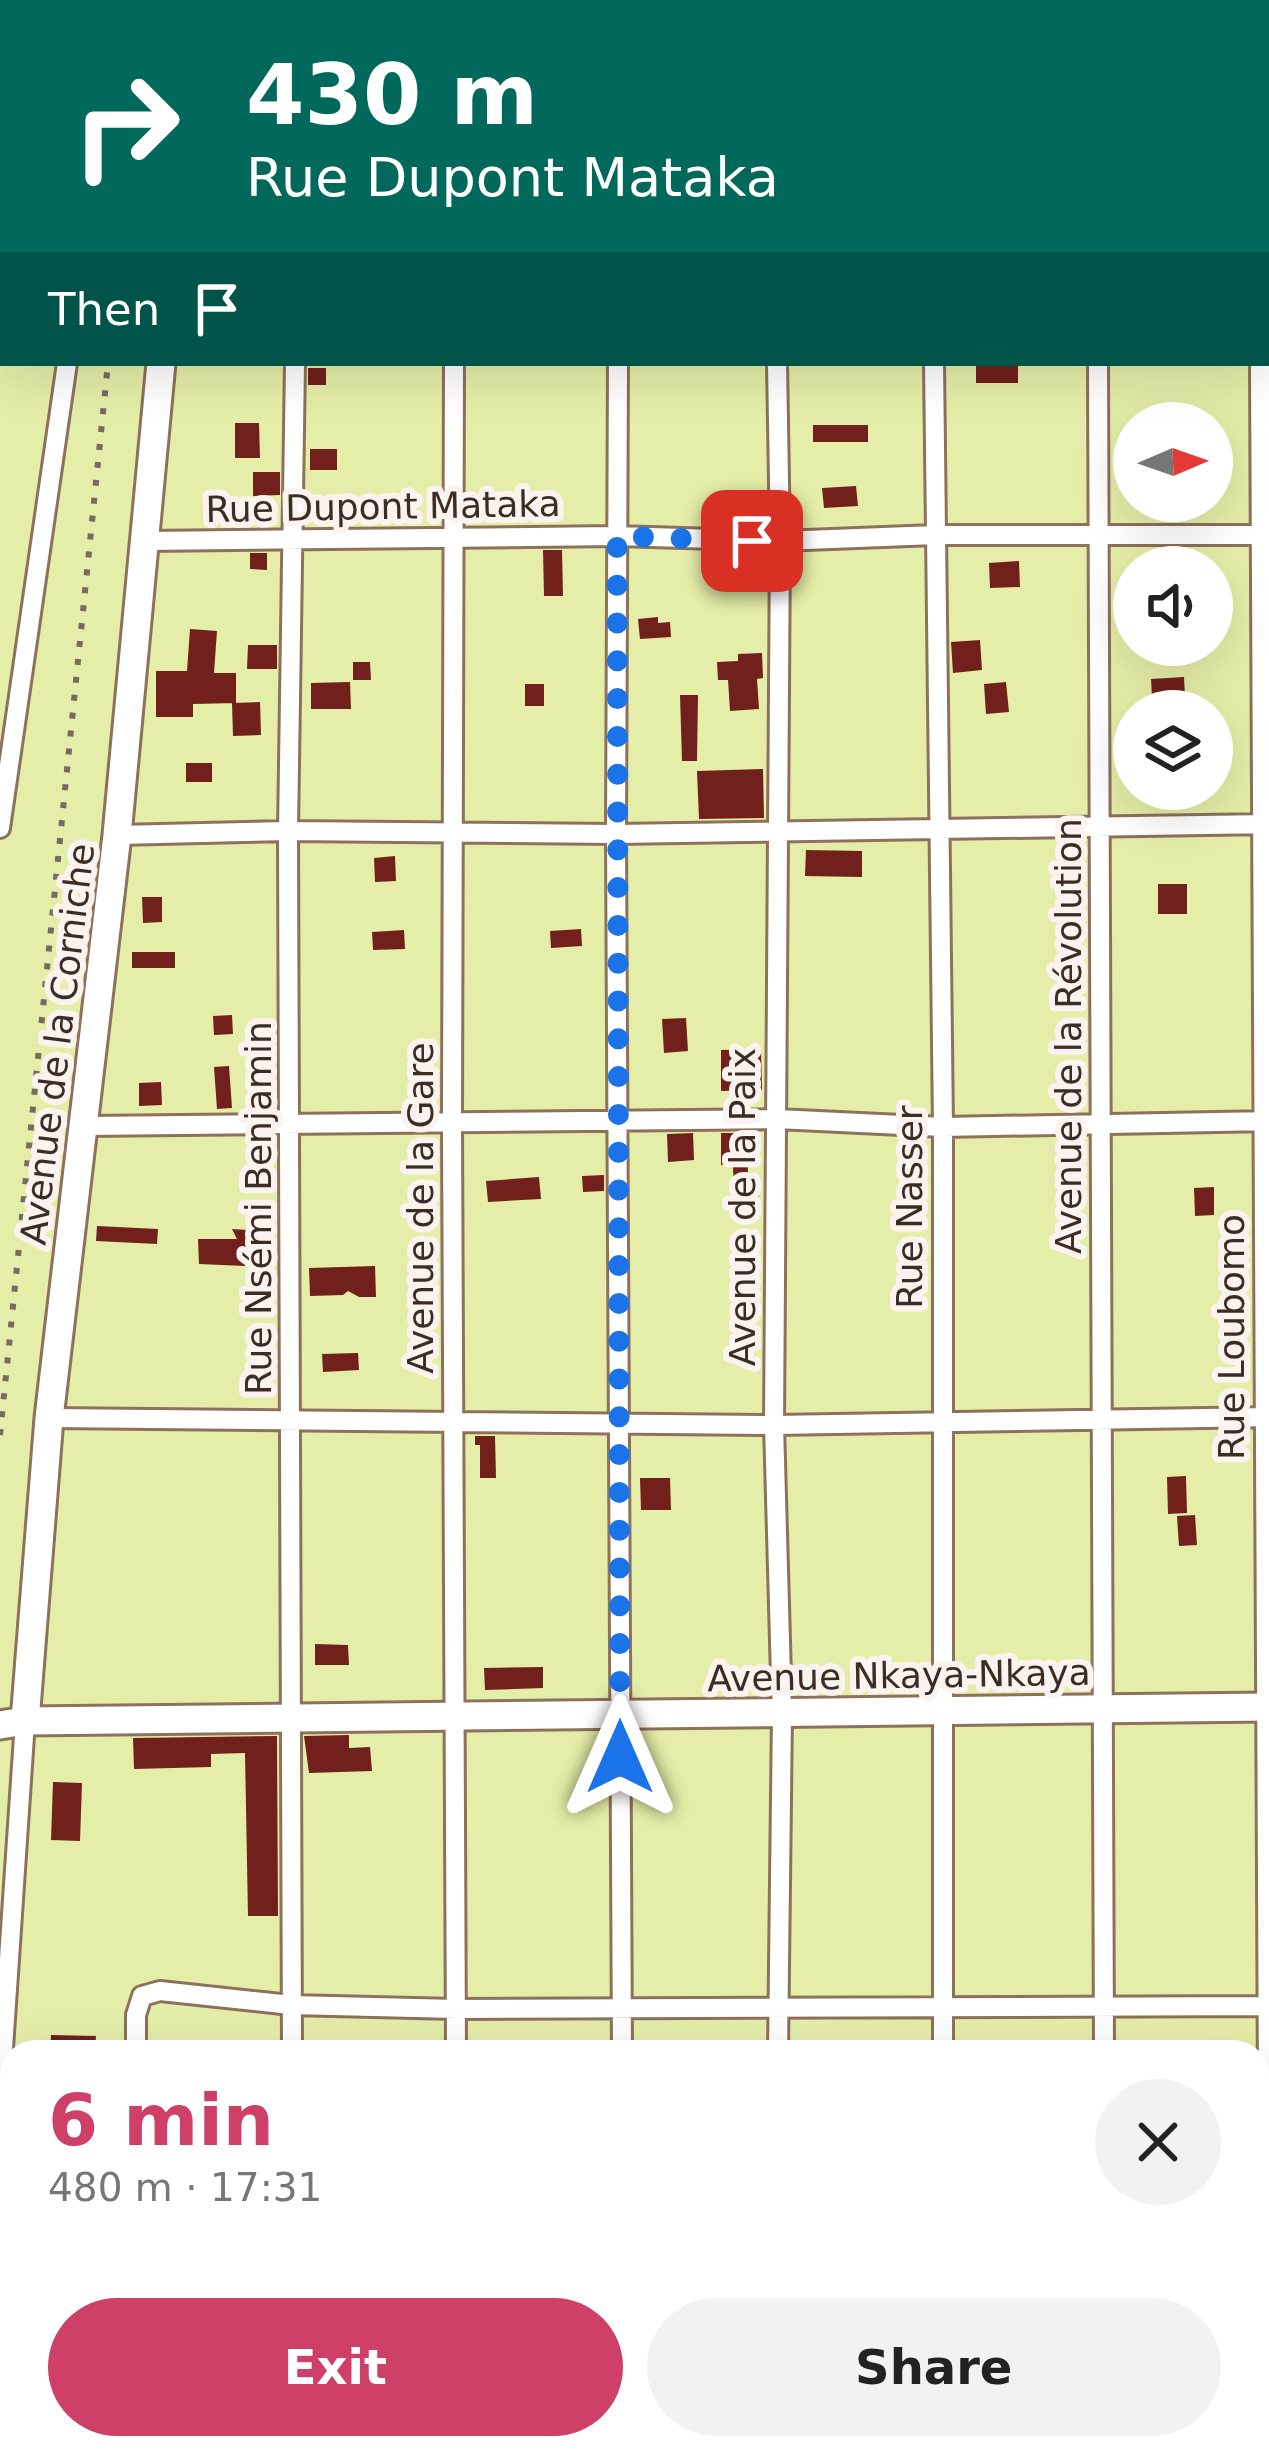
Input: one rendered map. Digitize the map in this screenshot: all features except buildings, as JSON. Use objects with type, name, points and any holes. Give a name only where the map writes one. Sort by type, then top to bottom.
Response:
[{"type":"street","points":[[0,828],[67,366]]},
{"type":"street","name":"Avenue de la Corniche","points":[[2,2040],[13,1723],[117,835],[161,366]]},
{"type":"street","name":"Rue Nsémi Benjamin","points":[[292,2040],[288,831],[295,366]]},
{"type":"street","name":"Avenue de la Gare","points":[[454,366],[456,2040]]},
{"type":"street","points":[[618,366],[622,2040]]},
{"type":"street","name":"Avenue de la Paix","points":[[777,366],[774,1425],[782,1713],[778,2040]]},
{"type":"street","name":"Rue Nasser","points":[[934,366],[943,1127],[943,2040]]},
{"type":"street","name":"Avenue de la Révolution","points":[[1098,366],[1104,2040]]},
{"type":"street","name":"Rue Loubomo","points":[[1260,366],[1265,535],[1268,2040]]},
{"type":"street","name":"Rue Dupont Mataka","points":[[146,542],[1265,535]]},
{"type":"street","points":[[117,835],[288,831],[616,835],[1266,824]]},
{"type":"street","points":[[84,1126],[777,1118],[943,1127],[1266,1121]]},
{"type":"street","points":[[49,1418],[774,1425],[1267,1418]]},
{"type":"street","name":"Avenue Nkaya-Nkaya","points":[[13,1723],[1268,1707]]},
{"type":"street","points":[[136,2040],[138,2003],[150,1992],[291,2005],[456,2009],[1268,2006]]},
{"type":"street","name":"Rue Loubomo","points":[[1269,2297],[1269,2311]]},
{"type":"green space","points":[[0,366],[1269,366],[1269,2040],[0,2040]]},
{"type":"railway","points":[[0,1435],[108,366]]},
{"type":"route","points":[[620,1757],[617,536],[752,541]]}]
